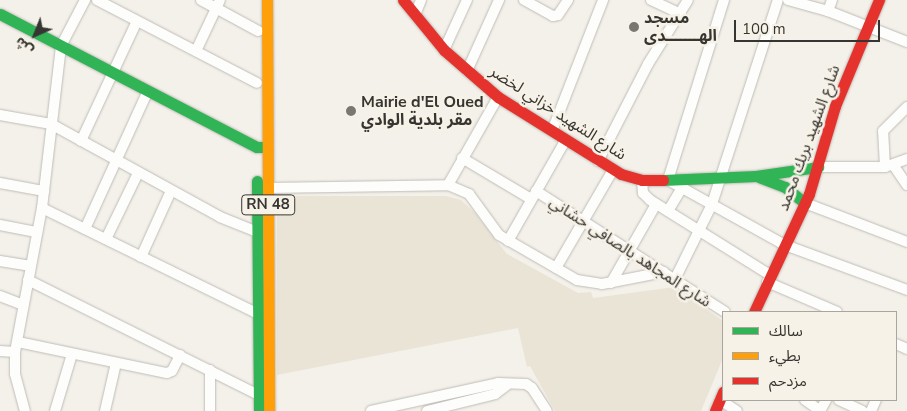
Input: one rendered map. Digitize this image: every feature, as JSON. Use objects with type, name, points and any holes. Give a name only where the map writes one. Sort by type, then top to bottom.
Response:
[{"type":"main road","name":"RN 48","points":[[257,0],[257,84],[267,188],[269,411]]},
{"type":"main road","name":"RN 48","points":[[259,411],[257,232],[267,0]]},
{"type":"main road","name":"شارع الشهيد خزاني لخضر","points":[[403,0],[444,50],[498,97],[613,170],[642,180],[668,180],[756,176],[818,167]]},
{"type":"main road","name":"شارع الشهيد بريك محمد","points":[[754,311],[805,203],[818,167],[835,106],[870,26],[879,0]]},
{"type":"main road","points":[[0,14],[111,73],[262,147]]},
{"type":"main road","points":[[756,176],[785,187],[805,203]]},
{"type":"street","points":[[24,411],[15,374],[17,347],[30,266],[42,208],[61,46],[85,0]]},
{"type":"street","points":[[97,0],[257,84]]},
{"type":"street","points":[[201,0],[218,4],[258,31]]},
{"type":"street","points":[[415,15],[420,0]]},
{"type":"street","points":[[444,50],[467,0]]},
{"type":"street","points":[[468,71],[499,0]]},
{"type":"street","points":[[524,0],[553,16],[558,15],[568,0]]},
{"type":"street","points":[[552,131],[603,0]]},
{"type":"street","points":[[598,161],[648,64],[688,0]]},
{"type":"street","points":[[724,0],[668,180],[683,186],[785,245],[907,290]]},
{"type":"street","points":[[674,279],[712,204],[778,0]]},
{"type":"street","points":[[788,0],[828,11],[907,42]]},
{"type":"street","points":[[828,11],[832,0]]},
{"type":"street","points":[[654,1],[681,14]]},
{"type":"street","points":[[196,51],[218,4]]},
{"type":"street","points":[[81,141],[111,73],[137,21]]},
{"type":"street","points":[[85,229],[148,91]]},
{"type":"street","points":[[448,185],[498,97]]},
{"type":"street","points":[[907,107],[884,131],[889,167],[907,185]]},
{"type":"street","points":[[0,115],[51,124],[239,227],[257,232]]},
{"type":"street","points":[[508,241],[565,140]]},
{"type":"street","name":"شارع المجاهد بالصافي حشاني","points":[[462,158],[584,221],[723,311]]},
{"type":"street","points":[[818,167],[889,167],[907,159]]},
{"type":"street","points":[[556,268],[613,170]]},
{"type":"street","points":[[106,239],[138,173]]},
{"type":"street","points":[[642,180],[643,193],[656,204],[700,231],[769,278],[835,311]]},
{"type":"street","points":[[0,183],[44,191]]},
{"type":"street","points":[[267,188],[448,185],[469,194],[499,235],[588,284],[611,283],[664,272]]},
{"type":"street","points":[[668,211],[683,186]]},
{"type":"street","points":[[140,257],[171,191]]},
{"type":"street","points":[[805,203],[907,242]]},
{"type":"street","points":[[611,283],[656,204]]},
{"type":"street","points":[[42,208],[258,314]]},
{"type":"street","points":[[0,225],[37,232]]},
{"type":"street","points":[[0,261],[30,266]]},
{"type":"street","points":[[28,280],[259,395]]},
{"type":"street","points":[[0,296],[23,306]]},
{"type":"street","points":[[0,351],[17,347],[72,354],[167,373],[172,371],[180,355]]},
{"type":"street","points":[[55,411],[72,354]]},
{"type":"street","points":[[105,411],[116,362]]},
{"type":"street","points":[[210,370],[210,411]]},
{"type":"street","points":[[371,411],[406,407],[492,384],[526,384],[532,388],[547,411]]},
{"type":"street","points":[[427,411],[495,394],[507,385]]},
{"type":"street","points":[[719,401],[737,411]]},
{"type":"street","points":[[806,401],[821,411]]},
{"type":"street","points":[[841,401],[863,411]]},
{"type":"shaded area","points":[[277,196],[446,196],[461,200],[475,213],[507,254],[578,293],[591,292],[593,298],[675,287],[722,320],[722,360],[701,411],[555,411],[530,366],[527,367],[518,328],[277,375]]},
{"type":"traffic: fast","points":[[0,14],[257,147],[267,147]]},
{"type":"traffic: fast","points":[[663,180],[756,176],[818,167]]},
{"type":"traffic: fast","points":[[759,177],[785,187],[805,203]]},
{"type":"traffic: fast","points":[[257,181],[259,411]]},
{"type":"traffic: slow","points":[[267,0],[269,411]]},
{"type":"traffic: jam","points":[[403,0],[444,50],[498,97],[621,174],[642,180],[663,180]]},
{"type":"traffic: jam","points":[[754,311],[809,194],[835,106],[879,0]]},
{"type":"traffic: jam","points":[[715,411],[722,394]]},
{"type":"place","name":"مسجد الهـــــــدى","points":[[634,27]]},
{"type":"place","name":"Mairie d'El Oued مقر بلدية الوادي","points":[[351,111]]}]
